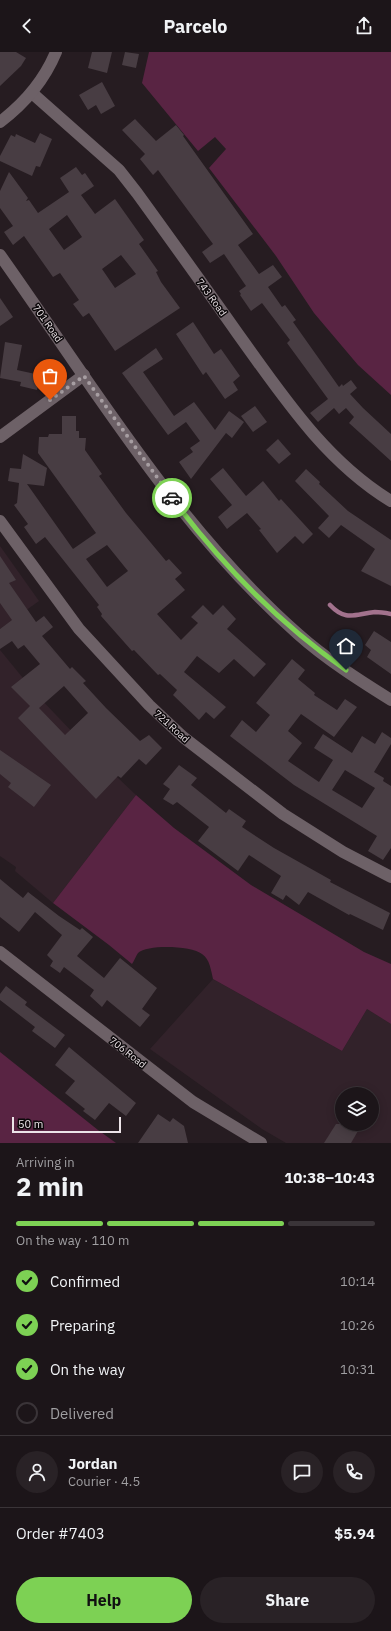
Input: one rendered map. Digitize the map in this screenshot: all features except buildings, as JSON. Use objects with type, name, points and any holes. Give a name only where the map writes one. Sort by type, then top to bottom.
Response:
[{"type":"street","points":[[0,122],[32,94],[46,73],[56,52]]},
{"type":"street","name":"743 Road","points":[[32,94],[119,170],[282,396],[339,461],[391,501]]},
{"type":"street","name":"701 Road","points":[[0,255],[84,376],[181,510],[230,568],[298,634],[320,652],[391,700]]},
{"type":"street","points":[[0,437],[84,376]]},
{"type":"street","name":"721 Road","points":[[0,521],[79,629],[149,705],[183,737],[283,814],[336,848],[391,877]]},
{"type":"street","name":"706 Road","points":[[0,952],[168,1084],[193,1102],[261,1143]]},
{"type":"shaded area","points":[[149,52],[391,52],[391,395],[358,365],[314,313],[276,256],[209,168],[226,149],[215,137],[198,151],[142,83]]},
{"type":"shaded area","points":[[0,546],[39,601],[0,629]]},
{"type":"shaded area","points":[[0,650],[36,694],[99,760],[136,795],[53,903],[15,871],[16,867],[0,856]]},
{"type":"shaded area","points":[[136,795],[174,828],[251,885],[364,952],[391,964],[391,1024],[367,1009],[342,1051],[213,979],[207,959],[197,951],[170,947],[151,948],[138,953],[132,964],[53,903]]},
{"type":"shaded area","points":[[213,979],[342,1051],[367,1009],[391,1024],[391,1143],[286,1143],[262,1129],[150,1049]]},
{"type":"shaded area","points":[[0,1052],[98,1130],[116,1143],[0,1143]]},
{"type":"waterway","points":[[330,605],[341,614],[351,616],[375,612],[391,614]]},
{"type":"way so far","points":[[50,400],[84,376],[172,498]]},
{"type":"route","points":[[172,498],[205,540],[263,601],[298,634],[346,670]]}]
